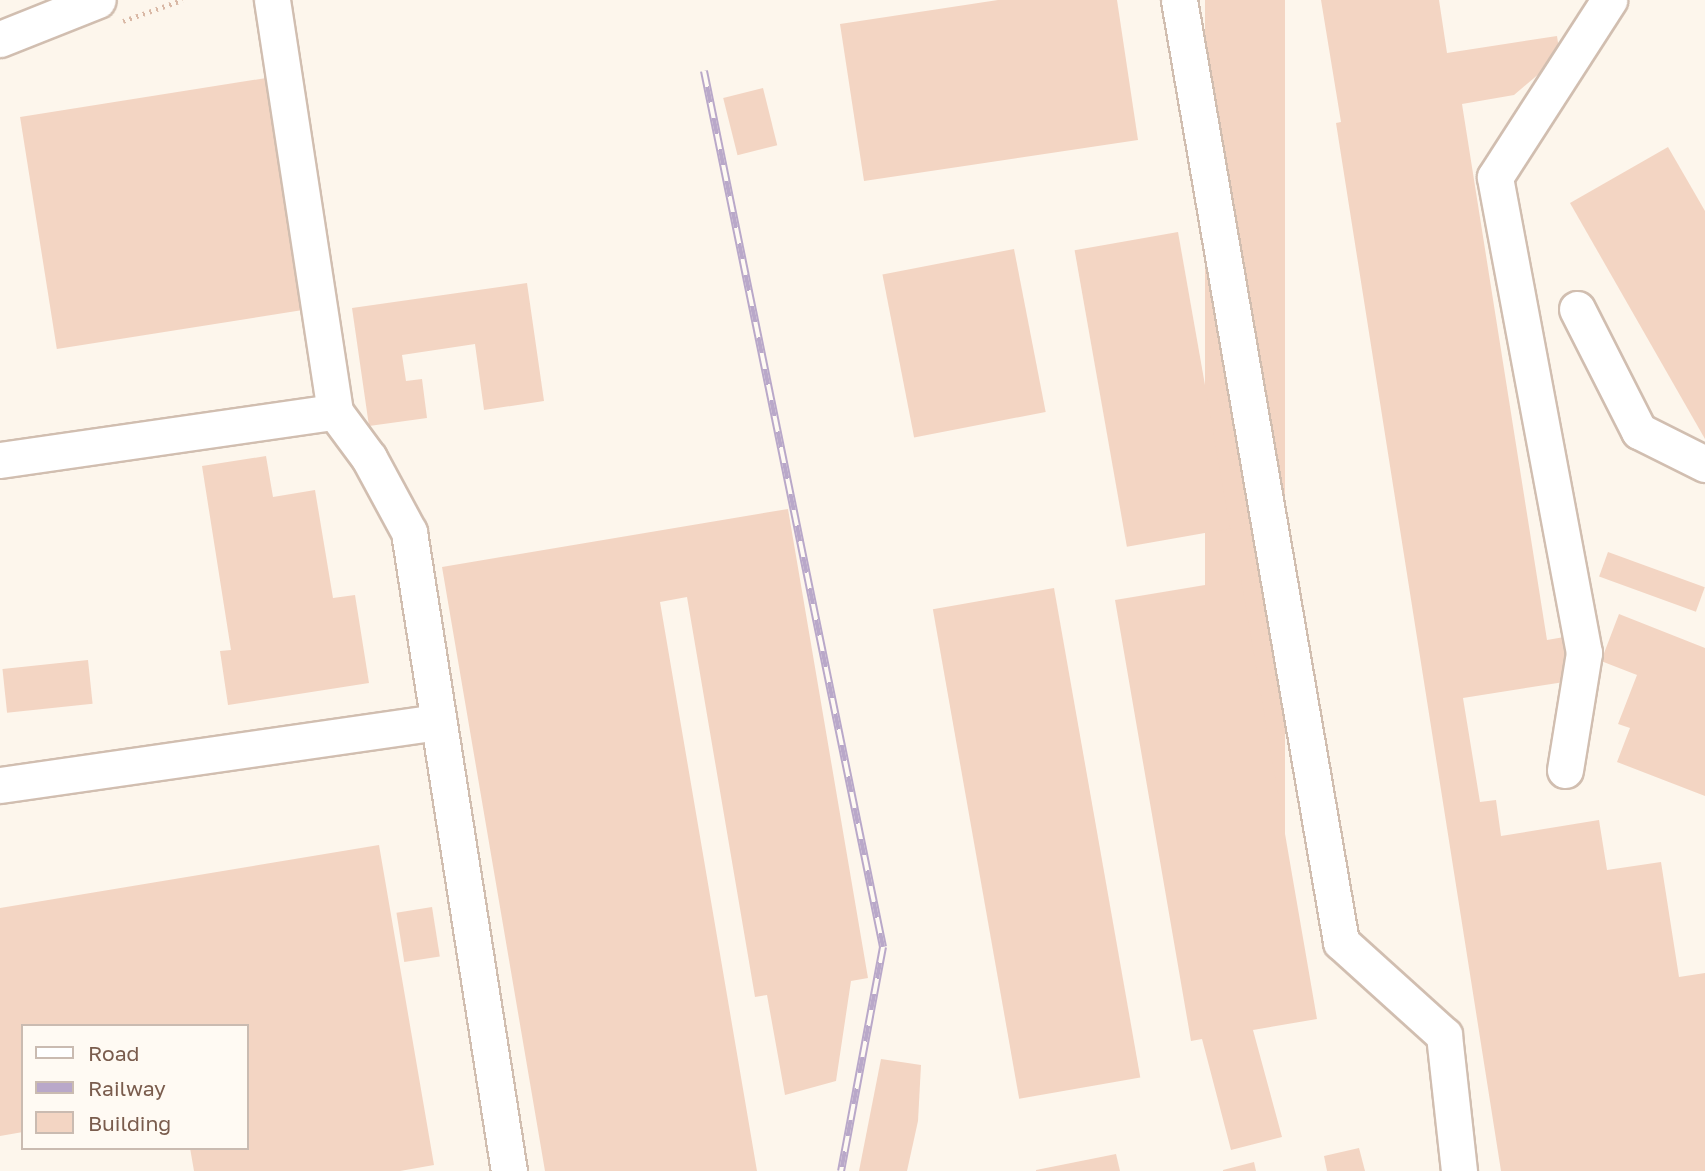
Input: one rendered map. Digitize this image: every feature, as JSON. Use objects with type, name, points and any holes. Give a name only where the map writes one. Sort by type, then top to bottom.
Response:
[{"type":"street","points":[[0,39],[98,0]]},
{"type":"street","points":[[272,0],[335,412],[369,458],[409,531],[509,1171]]},
{"type":"street","points":[[1179,0],[1341,942],[1444,1035],[1459,1171]]},
{"type":"street","points":[[1565,770],[1584,653],[1495,177],[1609,0]]},
{"type":"street","points":[[1577,309],[1639,430],[1705,464]]},
{"type":"street","points":[[0,460],[335,412]]},
{"type":"street","points":[[0,785],[439,722]]},
{"type":"building","points":[[998,0],[1117,0],[1138,140],[864,181],[840,24]]},
{"type":"building","points":[[1205,0],[1285,0],[1285,887],[1205,887]]},
{"type":"building","points":[[1321,0],[1439,0],[1447,53],[1557,36],[1560,56],[1514,95],[1462,104],[1547,640],[1570,636],[1577,680],[1463,698],[1480,802],[1496,800],[1501,836],[1599,820],[1607,870],[1661,862],[1679,977],[1705,973],[1705,1171],[1501,1171],[1336,123],[1341,122]]},
{"type":"building","points":[[266,78],[303,310],[57,349],[20,117]]},
{"type":"building","points":[[763,88],[777,145],[737,155],[723,98]]},
{"type":"building","points":[[1668,147],[1705,211],[1705,439],[1570,203]]},
{"type":"building","points":[[1178,232],[1230,528],[1127,547],[1075,250]]},
{"type":"building","points":[[1014,249],[1046,412],[914,438],[882,275]]},
{"type":"building","points":[[527,283],[544,401],[484,410],[475,344],[402,355],[406,381],[422,379],[427,418],[369,426],[352,308]]},
{"type":"building","points":[[266,456],[273,497],[315,490],[333,598],[355,595],[369,683],[228,705],[220,651],[231,650],[202,466]]},
{"type":"building","points":[[788,509],[868,978],[851,981],[836,1081],[785,1095],[767,995],[755,997],[687,597],[660,602],[757,1171],[545,1171],[442,567]]},
{"type":"building","points":[[1608,552],[1705,587],[1696,612],[1599,576]]},
{"type":"building","points":[[1241,579],[1317,1019],[1253,1030],[1282,1137],[1231,1150],[1202,1039],[1191,1041],[1115,600]]},
{"type":"building","points":[[1054,588],[1140,1077],[1019,1099],[933,609]]},
{"type":"building","points":[[1619,614],[1705,648],[1705,796],[1617,762],[1630,728],[1618,724],[1637,675],[1601,661]]},
{"type":"building","points":[[88,660],[93,704],[7,713],[2,669]]},
{"type":"building","points":[[379,845],[434,1165],[400,1171],[194,1171],[190,1150],[248,1150],[248,1024],[21,1024],[21,1132],[0,1136],[0,908]]},
{"type":"building","points":[[432,907],[440,956],[404,962],[396,913]]},
{"type":"building","points":[[881,1059],[921,1065],[918,1121],[907,1171],[859,1171]]},
{"type":"building","points":[[1359,1148],[1365,1171],[1327,1171],[1324,1156]]},
{"type":"building","points":[[1116,1154],[1120,1171],[1036,1171],[1036,1170]]},
{"type":"building","points":[[1254,1162],[1256,1171],[1223,1171],[1223,1170]]},
{"type":"railway","points":[[704,71],[883,947],[841,1171]]}]
